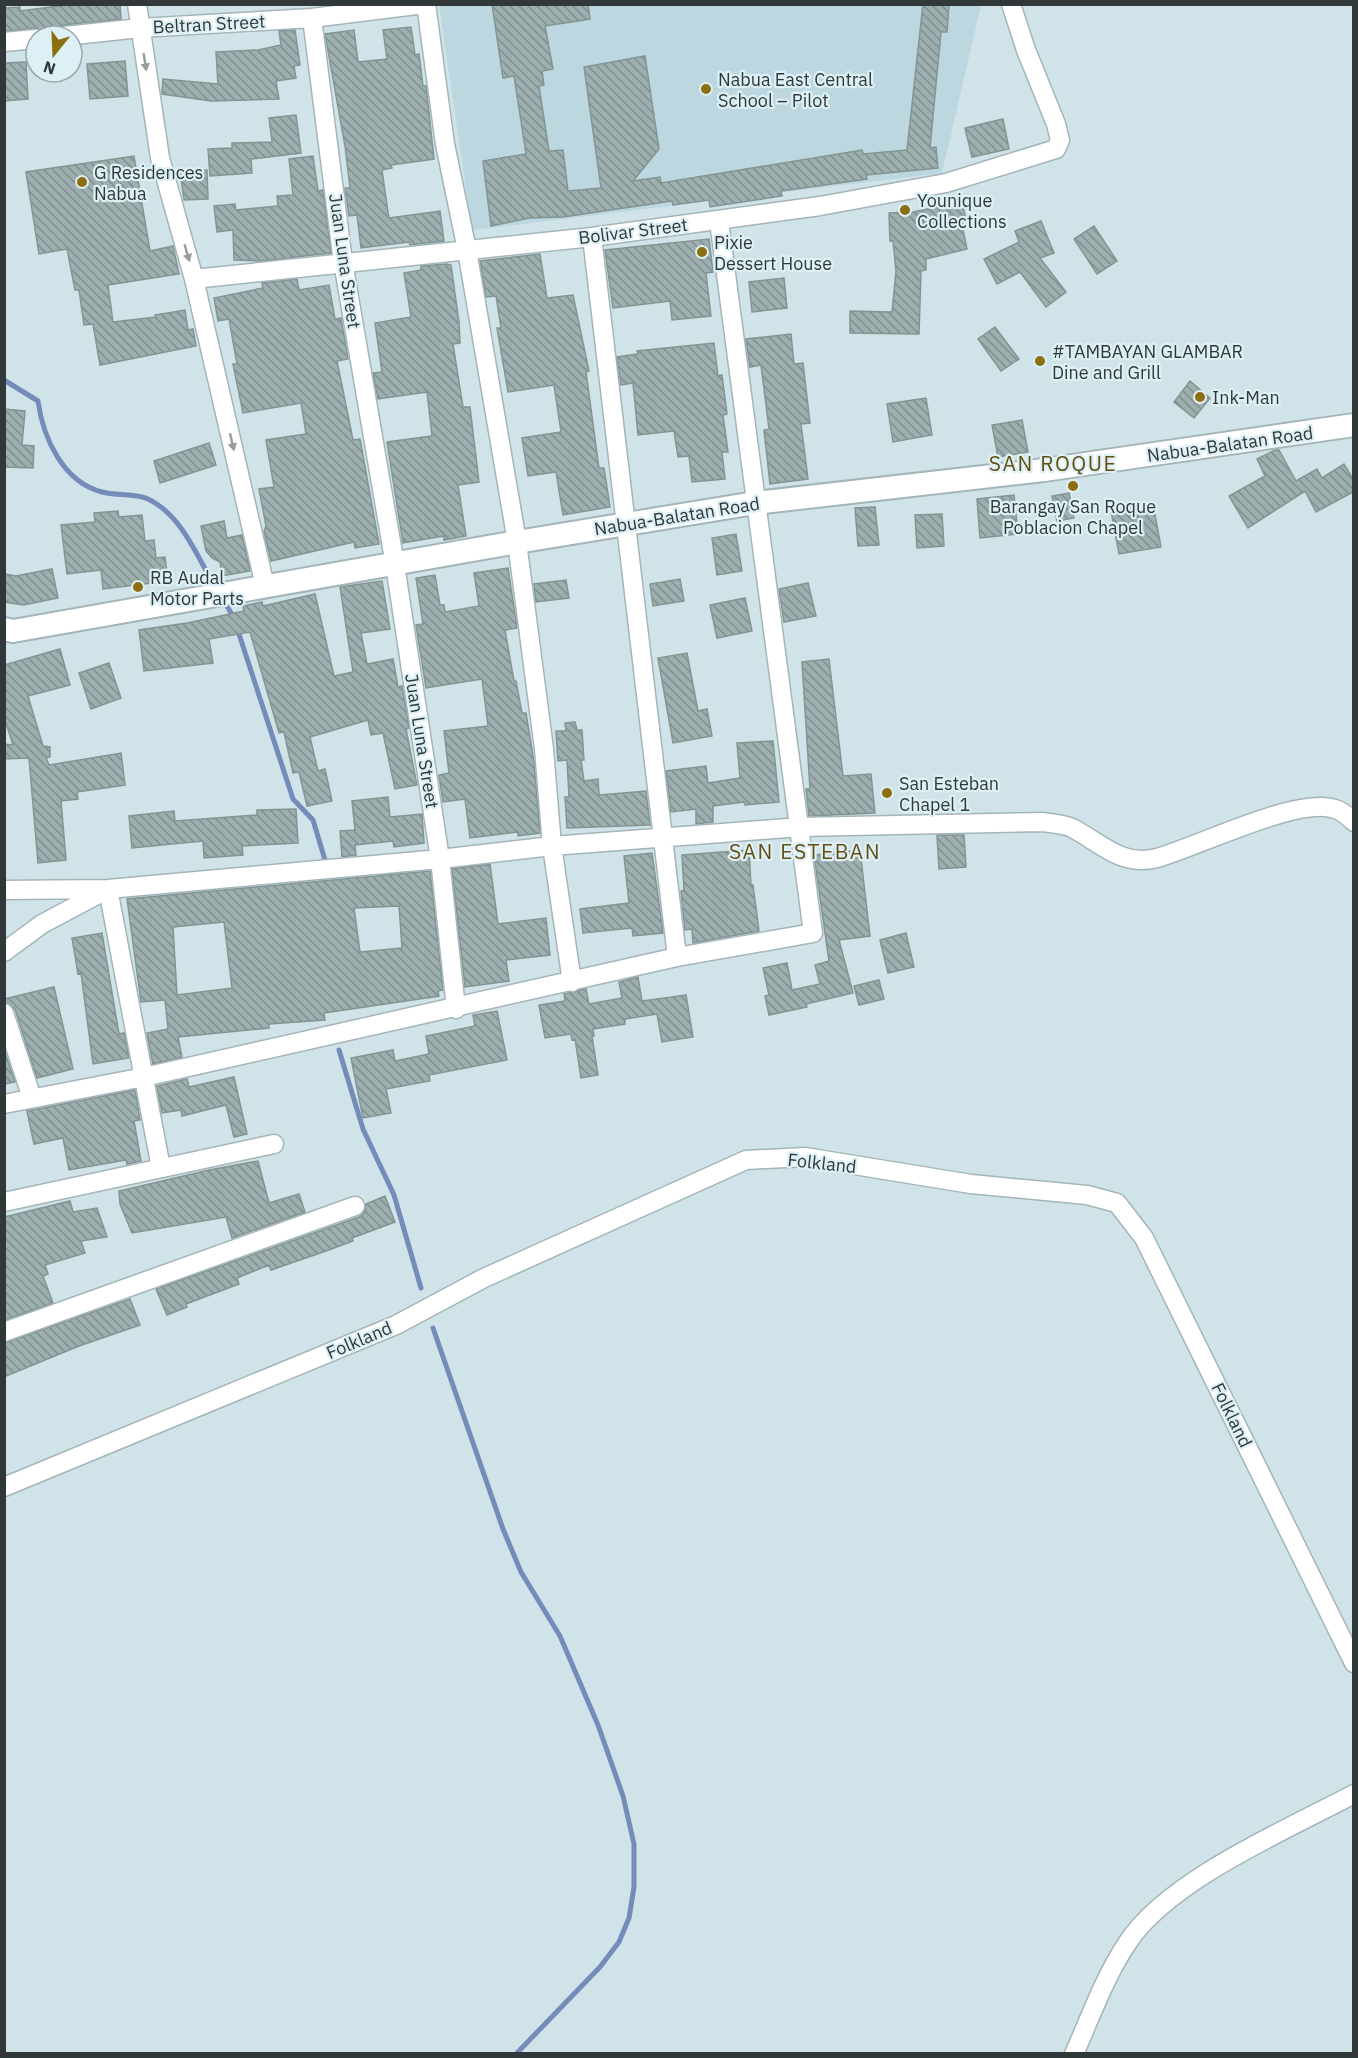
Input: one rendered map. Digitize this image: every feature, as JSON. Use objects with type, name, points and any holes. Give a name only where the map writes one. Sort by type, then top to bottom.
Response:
[{"type":"main road","name":"Nabua-Balatan Road","points":[[4,629],[13,631],[517,542],[755,504],[1044,470],[1353,425]]},
{"type":"street","points":[[137,4],[160,158],[194,279],[265,586]]},
{"type":"street","name":"Beltran Street","points":[[84,34],[140,28],[312,18],[425,4],[445,144],[467,250],[517,542],[544,748],[552,846],[572,982]]},
{"type":"street","name":"Bolivar Street","points":[[194,279],[592,237],[719,221],[946,183],[1056,149],[1060,140],[1056,124],[1026,50],[1011,4]]},
{"type":"street","name":"Juan Luna Street","points":[[312,18],[343,262],[395,565],[440,859],[456,1009]]},
{"type":"street","points":[[4,42],[24,40]]},
{"type":"street","points":[[4,1104],[144,1077],[456,1009],[677,957],[813,933],[719,221]]},
{"type":"street","points":[[592,237],[677,957]]},
{"type":"street","points":[[4,890],[108,889],[440,859],[552,846],[800,827],[1043,822],[1072,827],[1101,848],[1126,860],[1155,858],[1259,820],[1314,807],[1335,808],[1353,822]]},
{"type":"street","points":[[4,952],[42,924],[108,889]]},
{"type":"street","points":[[108,889],[161,1168]]},
{"type":"street","points":[[4,1012],[32,1098]]},
{"type":"street","points":[[4,1202],[274,1144]]},
{"type":"street","name":"Folkland","points":[[4,1487],[396,1325],[484,1278],[746,1160],[805,1157],[971,1184],[1087,1195],[1117,1203],[1144,1238],[1353,1663]]},
{"type":"street","points":[[4,1332],[355,1206]]},
{"type":"street","points":[[1074,2054],[1107,1977],[1129,1940],[1169,1899],[1214,1869],[1353,1794]]},
{"type":"shaded area","name":"Nabua East Central School – Pilot","points":[[439,5],[981,5],[942,173],[472,230]]},
{"type":"building","points":[[74,4],[120,4],[121,19],[74,24],[24,24],[24,29],[4,31],[4,8],[20,7],[20,11]]},
{"type":"building","points":[[492,4],[588,4],[590,19],[545,26],[553,69],[542,71],[544,85],[539,86],[549,151],[563,150],[568,191],[601,188],[584,67],[645,56],[659,149],[633,181],[660,177],[661,183],[862,150],[863,154],[907,150],[923,4],[949,4],[947,32],[941,32],[930,148],[936,147],[938,168],[866,175],[867,179],[781,191],[782,196],[710,207],[709,200],[673,205],[672,201],[563,217],[529,218],[491,226],[483,161],[526,154],[514,76],[503,78]]},
{"type":"building","points":[[411,27],[415,55],[419,54],[423,86],[426,86],[434,159],[391,165],[392,168],[382,170],[388,212],[389,218],[440,211],[444,241],[410,245],[409,242],[361,248],[357,215],[349,216],[345,188],[350,188],[345,146],[325,34],[354,30],[358,62],[387,59],[383,30]]},
{"type":"building","points":[[295,30],[300,65],[294,66],[296,78],[276,81],[279,99],[211,101],[162,94],[163,79],[218,84],[216,52],[258,50],[281,45],[279,31]]},
{"type":"building","points":[[125,61],[128,96],[90,99],[87,64]]},
{"type":"building","points":[[24,62],[24,84],[27,84],[28,99],[4,101],[4,63]]},
{"type":"building","points":[[296,115],[301,153],[251,159],[252,173],[210,176],[208,149],[232,148],[232,143],[272,142],[269,118]]},
{"type":"building","points":[[1003,119],[1009,149],[972,157],[965,128]]},
{"type":"building","points":[[134,156],[150,251],[173,246],[179,274],[108,285],[113,322],[156,317],[155,315],[185,310],[188,330],[193,329],[196,346],[100,365],[93,324],[84,325],[79,290],[75,290],[67,249],[39,254],[26,172]]},
{"type":"building","points":[[313,156],[318,191],[323,190],[331,253],[260,261],[234,260],[233,230],[217,232],[214,206],[235,204],[236,210],[278,206],[277,196],[293,195],[289,159]]},
{"type":"building","points":[[207,170],[208,199],[184,200],[180,171]]},
{"type":"building","points":[[962,202],[967,224],[962,225],[967,249],[926,259],[926,270],[921,271],[919,334],[850,333],[850,311],[892,312],[896,271],[893,241],[890,241],[889,213],[913,212]]},
{"type":"building","points":[[1041,221],[1054,253],[1040,258],[1066,292],[1046,307],[1020,272],[997,284],[984,259],[1019,242],[1015,231]]},
{"type":"building","points":[[1094,226],[1117,261],[1097,274],[1074,239]]},
{"type":"building","points":[[709,239],[713,272],[706,273],[711,316],[672,320],[670,301],[613,308],[605,250]]},
{"type":"building","points":[[540,254],[547,298],[573,295],[589,371],[586,372],[599,468],[604,468],[610,507],[563,515],[556,472],[528,476],[522,438],[561,432],[554,385],[508,392],[497,328],[501,328],[496,296],[486,297],[480,261]]},
{"type":"building","points":[[451,265],[459,322],[460,343],[453,344],[463,407],[470,407],[479,482],[458,485],[466,536],[444,540],[444,536],[403,543],[387,442],[432,436],[427,392],[378,399],[373,373],[382,372],[375,323],[411,317],[404,273],[421,270],[421,266]]},
{"type":"building","points":[[784,278],[787,308],[752,312],[749,282]]},
{"type":"building","points":[[297,279],[299,290],[329,285],[335,319],[341,318],[348,359],[337,361],[353,440],[360,439],[379,544],[355,548],[354,542],[271,561],[264,531],[266,526],[259,489],[274,487],[266,440],[306,434],[301,403],[243,413],[233,364],[237,364],[229,319],[218,321],[214,298],[263,288],[262,283]]},
{"type":"building","points":[[995,327],[1019,359],[1001,371],[978,339]]},
{"type":"building","points":[[791,334],[794,364],[803,363],[810,423],[801,424],[808,479],[770,484],[764,430],[769,429],[761,365],[750,367],[746,339]]},
{"type":"building","points":[[714,343],[718,376],[722,375],[727,414],[723,415],[728,452],[722,452],[725,479],[692,482],[689,456],[678,457],[674,431],[638,435],[633,383],[621,385],[617,357],[638,354],[637,351]]},
{"type":"building","points":[[1190,381],[1210,398],[1194,418],[1174,402]]},
{"type":"building","points":[[926,398],[932,435],[893,442],[887,404]]},
{"type":"building","points":[[4,409],[25,411],[22,445],[34,446],[33,468],[4,467]]},
{"type":"building","points":[[1022,420],[1028,452],[998,457],[992,425]]},
{"type":"building","points":[[209,443],[216,465],[160,483],[154,461]]},
{"type":"building","points":[[1279,450],[1296,481],[1317,469],[1322,478],[1344,464],[1353,479],[1353,492],[1316,512],[1305,491],[1248,528],[1229,496],[1265,476],[1257,459]]},
{"type":"building","points":[[1069,493],[1074,518],[1057,521],[1052,496]]},
{"type":"building","points":[[1014,495],[1018,534],[980,538],[977,499]]},
{"type":"building","points":[[1153,504],[1161,547],[1119,554],[1111,511]]},
{"type":"building","points":[[875,507],[879,545],[858,546],[855,508]]},
{"type":"building","points":[[118,511],[119,517],[142,515],[145,541],[154,540],[156,558],[165,557],[168,581],[103,589],[101,570],[67,574],[61,525],[95,522],[94,513]]},
{"type":"building","points":[[942,514],[944,546],[917,548],[915,515]]},
{"type":"building","points":[[224,521],[227,538],[242,535],[250,571],[222,576],[220,562],[206,551],[201,526]]},
{"type":"building","points":[[736,534],[742,571],[717,575],[712,538]]},
{"type":"building","points":[[508,568],[517,628],[505,630],[522,713],[526,713],[534,762],[540,833],[518,836],[518,832],[470,838],[465,799],[443,802],[439,775],[449,773],[444,731],[488,726],[482,679],[426,688],[416,625],[423,624],[416,578],[435,575],[440,605],[444,605],[445,612],[479,606],[474,573]]},
{"type":"building","points":[[52,569],[58,598],[24,605],[4,602],[4,574],[16,576]]},
{"type":"building","points":[[680,579],[684,601],[653,606],[650,584]]},
{"type":"building","points":[[566,580],[569,598],[536,602],[534,584]]},
{"type":"building","points":[[382,581],[390,629],[361,633],[367,664],[393,659],[398,687],[402,686],[409,728],[406,729],[417,785],[395,789],[383,733],[371,735],[368,720],[310,737],[318,771],[325,769],[332,801],[307,806],[299,772],[293,773],[284,732],[279,733],[250,632],[209,639],[213,663],[144,671],[139,630],[244,611],[243,606],[262,602],[263,606],[315,594],[334,676],[353,672],[340,587]]},
{"type":"building","points":[[808,583],[816,616],[784,622],[779,589]]},
{"type":"building","points":[[745,598],[752,631],[717,638],[710,605]]},
{"type":"building","points":[[60,649],[70,685],[28,696],[43,746],[50,747],[50,757],[46,757],[49,765],[121,753],[125,785],[77,792],[78,799],[61,801],[66,860],[38,863],[29,758],[4,759],[4,744],[13,745],[4,717],[4,665]]},
{"type":"building","points":[[687,653],[698,711],[707,709],[712,736],[673,743],[658,658]]},
{"type":"building","points":[[829,659],[843,776],[871,774],[875,813],[809,816],[806,789],[810,789],[802,662]]},
{"type":"building","points":[[109,663],[121,698],[91,709],[79,673]]},
{"type":"building","points":[[575,722],[577,730],[582,730],[584,760],[581,760],[584,781],[598,779],[599,795],[646,791],[650,825],[567,828],[565,797],[569,797],[567,760],[558,761],[556,731],[566,731],[565,723]]},
{"type":"building","points":[[773,741],[779,802],[745,805],[744,802],[713,806],[713,822],[696,824],[696,809],[671,812],[666,771],[706,766],[708,783],[740,778],[737,743]]},
{"type":"building","points":[[388,797],[390,817],[422,814],[424,843],[394,847],[393,841],[355,845],[356,855],[342,857],[340,831],[355,830],[352,801]]},
{"type":"building","points":[[296,809],[298,843],[242,846],[243,855],[204,858],[203,841],[132,848],[129,816],[174,811],[175,821],[257,815],[257,810]]},
{"type":"building","points":[[937,835],[964,835],[966,867],[939,869]]},
{"type":"building","points":[[749,850],[751,886],[753,885],[759,931],[693,943],[692,929],[685,930],[681,891],[684,890],[682,855]]},
{"type":"building","points":[[860,850],[870,936],[839,940],[853,993],[806,1004],[807,1007],[769,1015],[765,996],[769,995],[763,968],[787,963],[792,990],[820,984],[815,965],[829,961],[814,855]]},
{"type":"building","points":[[652,853],[663,933],[633,936],[632,928],[583,933],[580,909],[629,903],[624,856]]},
{"type":"building","points":[[490,864],[498,924],[546,918],[550,955],[506,960],[509,981],[465,987],[452,869]]},
{"type":"building","points":[[430,871],[443,990],[438,991],[439,996],[324,1013],[325,1020],[269,1024],[269,1028],[178,1037],[182,1057],[153,1064],[147,1033],[168,1029],[165,1000],[141,1002],[127,899]],"holes":[[[399,906],[402,948],[360,952],[354,908]],[[224,922],[232,988],[177,995],[173,927]]]},
{"type":"building","points":[[102,933],[119,1034],[124,1033],[129,1058],[93,1064],[81,973],[78,974],[72,938]]},
{"type":"building","points":[[906,933],[914,967],[888,973],[880,940]]},
{"type":"building","points":[[638,977],[642,1001],[686,995],[693,1037],[662,1042],[657,1014],[625,1019],[625,1024],[593,1029],[598,1075],[581,1078],[575,1039],[572,1040],[571,1034],[545,1038],[539,1005],[565,1001],[564,994],[586,989],[589,1004],[622,998],[619,982]]},
{"type":"building","points":[[879,980],[884,999],[859,1005],[854,986]]},
{"type":"building","points":[[54,987],[73,1069],[37,1078],[15,1009],[4,1002],[4,999]]},
{"type":"building","points":[[497,1011],[507,1060],[429,1075],[430,1081],[386,1089],[391,1113],[363,1118],[351,1058],[393,1050],[395,1061],[429,1054],[426,1036],[475,1026],[473,1015]]},
{"type":"building","points":[[4,1050],[15,1082],[4,1084]]},
{"type":"building","points":[[234,1077],[247,1134],[234,1137],[226,1105],[182,1116],[181,1110],[162,1113],[157,1086],[187,1079],[189,1087]]},
{"type":"building","points":[[135,1090],[140,1120],[134,1121],[141,1161],[127,1164],[126,1160],[69,1170],[63,1138],[34,1144],[27,1111]]},
{"type":"building","points":[[258,1161],[269,1203],[299,1194],[305,1212],[232,1238],[226,1217],[132,1233],[120,1204],[119,1191]]},
{"type":"building","points":[[385,1196],[395,1222],[352,1238],[353,1241],[326,1251],[271,1270],[269,1265],[237,1278],[239,1284],[186,1304],[187,1307],[167,1315],[156,1289],[359,1217],[364,1213],[366,1204]]},
{"type":"building","points":[[70,1201],[73,1212],[97,1208],[107,1237],[81,1241],[85,1253],[45,1265],[48,1274],[43,1276],[53,1303],[4,1320],[4,1217]]},
{"type":"building","points":[[130,1299],[140,1325],[79,1346],[4,1377],[4,1343]]},
{"type":"waterway","points":[[4,380],[38,401],[50,443],[57,457],[76,479],[102,492],[148,499],[170,515],[188,538],[216,589]]},
{"type":"waterway","points":[[223,599],[235,620]]},
{"type":"waterway","points":[[237,628],[293,799],[313,820],[325,860]]},
{"type":"waterway","points":[[339,1050],[363,1129],[394,1195],[421,1288]]},
{"type":"waterway","points":[[433,1328],[503,1529],[521,1572],[560,1636],[598,1725],[623,1796],[634,1844],[634,1887],[629,1918],[619,1942],[600,1967],[516,2054]]},
{"type":"place","name":"Nabua East Central School – Pilot","points":[[706,89]]},
{"type":"place","name":"G Residences Nabua","points":[[82,182]]},
{"type":"place","name":"Younique Collections","points":[[905,210]]},
{"type":"place","name":"Pixie Dessert House","points":[[702,252]]},
{"type":"place","name":"#TAMBAYAN GLAMBAR Dine and Grill","points":[[1040,361]]},
{"type":"place","name":"Ink-Man","points":[[1200,397]]},
{"type":"place","name":"Barangay San Roque Poblacion Chapel","points":[[1073,486]]},
{"type":"place","name":"RB Audal Motor Parts","points":[[138,587]]},
{"type":"place","name":"San Esteban Chapel 1","points":[[887,793]]},
{"type":"district","name":"SAN ROQUE","points":[[1053,463]]},
{"type":"district","name":"SAN ESTEBAN","points":[[805,851]]}]
